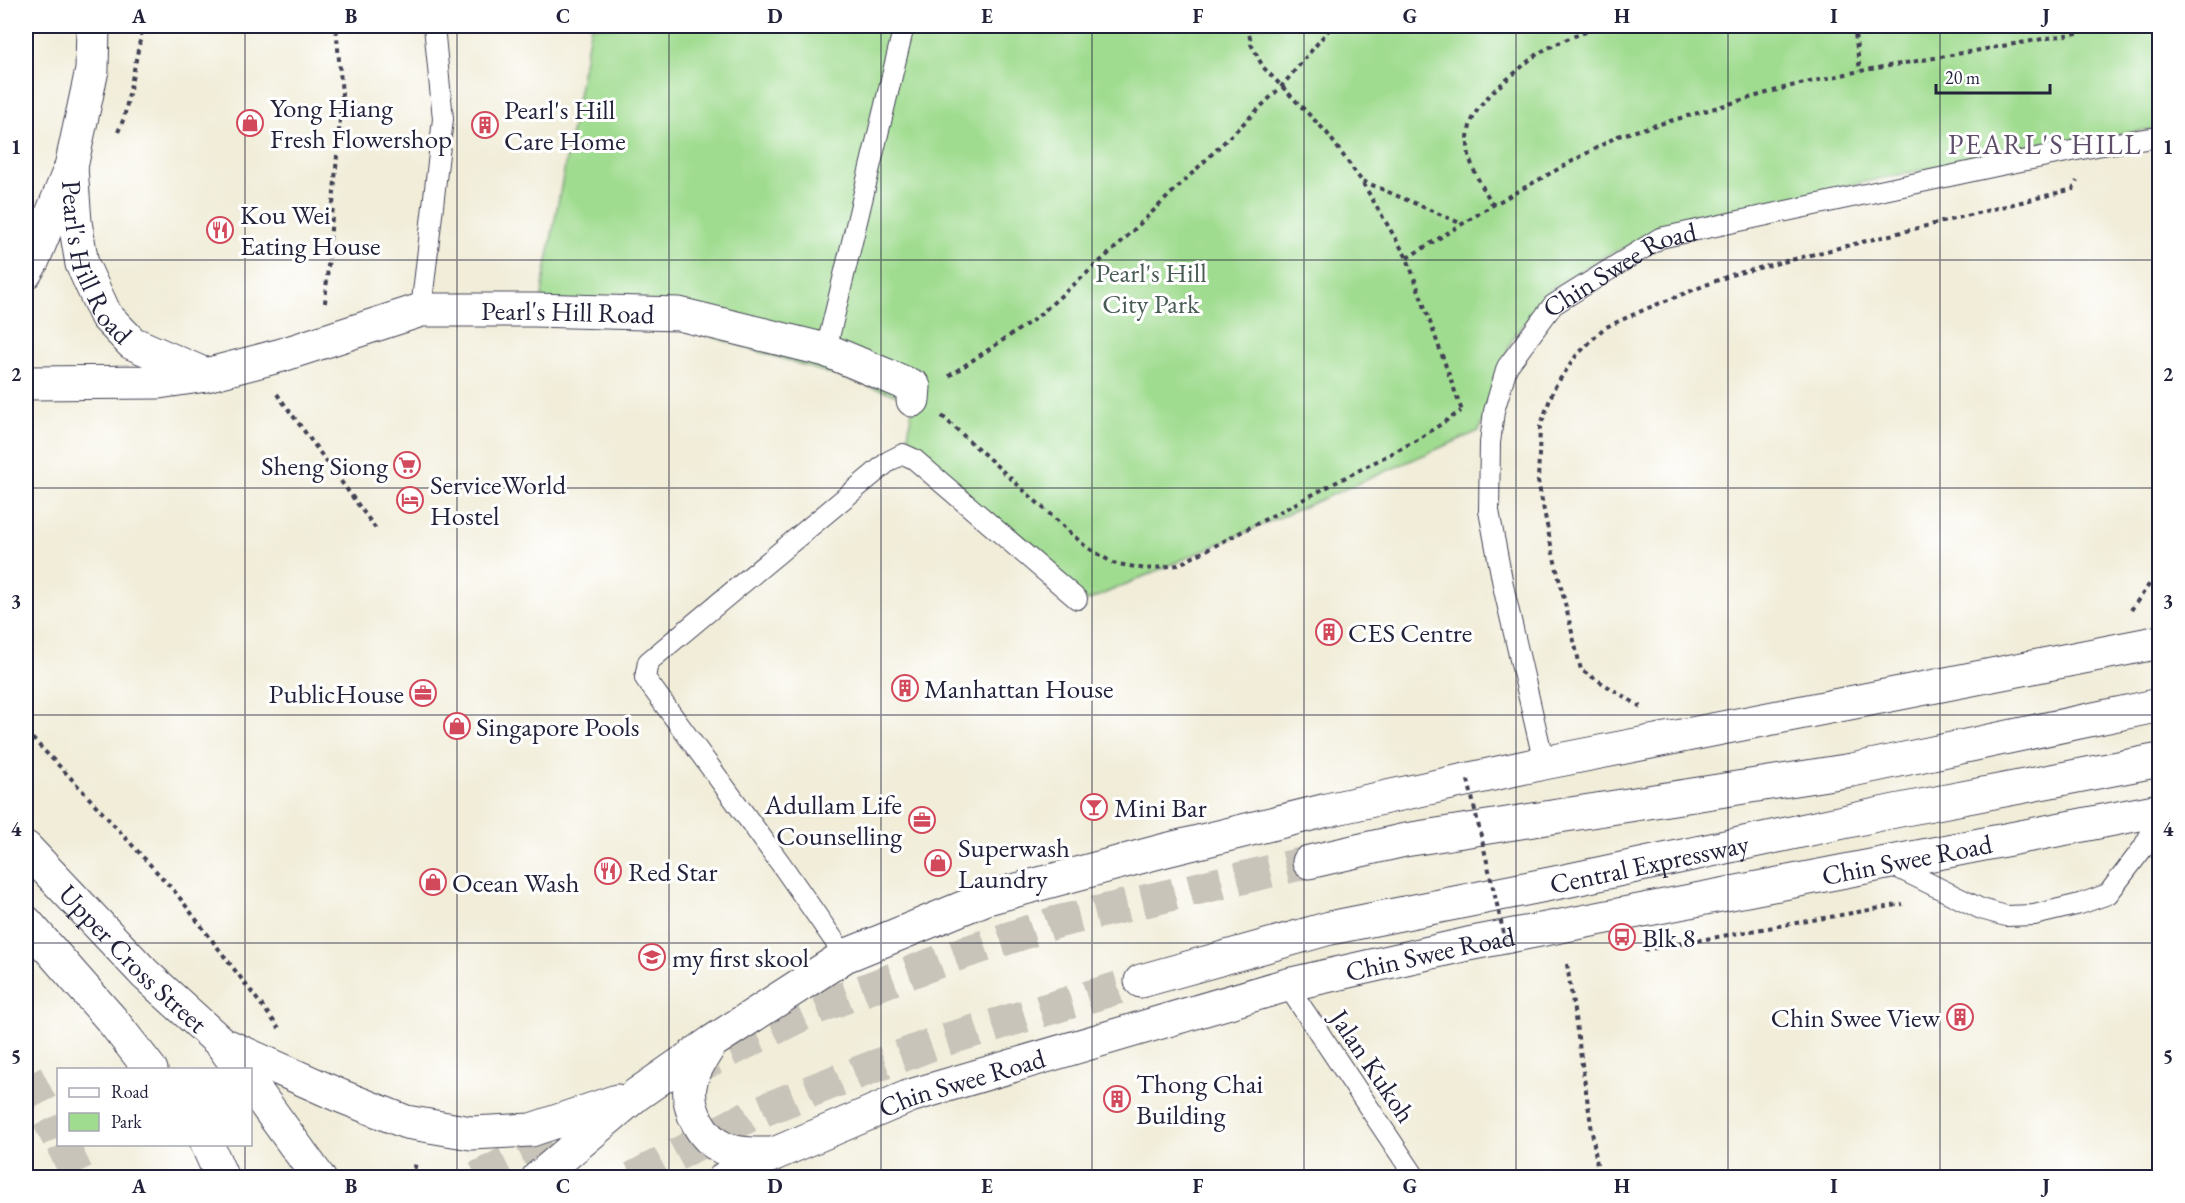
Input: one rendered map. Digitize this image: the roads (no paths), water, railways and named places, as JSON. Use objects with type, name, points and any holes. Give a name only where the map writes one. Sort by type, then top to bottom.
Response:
[{"type":"main road","points":[[26,272],[71,167],[92,70],[93,26]]},
{"type":"main road","name":"Pearl's Hill Road","points":[[71,167],[75,222],[82,264],[106,316],[132,343],[206,375]]},
{"type":"main road","name":"Pearl's Hill Road","points":[[26,383],[159,382],[206,375],[282,355],[421,310],[679,314],[826,350],[914,387],[913,400]]},
{"type":"main road","points":[[538,1178],[547,1168],[636,1095],[712,1042],[845,956],[987,898],[1162,850],[1327,810],[1544,764],[2160,642]]},
{"type":"main road","name":"Central Expressway","points":[[1309,862],[1405,840],[1852,770],[2160,705]]},
{"type":"main road","name":"Central Expressway","points":[[1141,981],[1330,928],[1895,811],[2160,760]]},
{"type":"main road","name":"Chin Swee Road","points":[[725,1178],[774,1154],[910,1096],[1287,985],[1468,944],[1505,945],[1888,863],[2160,810]]},
{"type":"main road","name":"Upper Cross Street","points":[[26,848],[145,974],[221,1043],[240,1068]]},
{"type":"main road","points":[[26,922],[111,1019],[149,1068]]},
{"type":"main road","points":[[712,1042],[699,1063],[690,1086],[692,1110],[703,1133],[723,1148],[747,1154],[774,1154]]},
{"type":"main road","points":[[221,1043],[338,1095],[406,1122],[471,1133],[531,1130],[636,1095]]},
{"type":"main road","points":[[252,1086],[318,1178]]},
{"type":"main road","points":[[208,1146],[222,1178]]},
{"type":"lane","points":[[421,310],[443,118],[434,26]]},
{"type":"lane","points":[[826,350],[904,26]]},
{"type":"lane","name":"Chin Swee Road","points":[[1544,764],[1489,512],[1490,443],[1494,411],[1507,367],[1553,305],[1660,238],[2096,146],[2160,137]]},
{"type":"lane","points":[[845,956],[645,678],[648,662],[890,461],[903,454],[914,459],[1077,599]]},
{"type":"lane","points":[[1888,863],[1981,909],[2006,916],[2034,915],[2080,904],[2108,894],[2143,848],[2160,816]]},
{"type":"lane","name":"Jalan Kukoh","points":[[1287,985],[1416,1178]]},
{"type":"tunnel","points":[[685,1073],[812,1010],[948,958],[1057,922],[1309,862]]},
{"type":"tunnel","points":[[633,1178],[751,1115],[831,1083],[938,1042],[1141,981]]},
{"type":"tunnel","points":[[26,1075],[57,1136]]},
{"type":"tunnel","points":[[477,1178],[591,1120]]},
{"type":"tunnel","points":[[63,1146],[79,1178]]},
{"type":"place","name":"Yong Hiang Fresh Flowershop","points":[[250,123]]},
{"type":"place","name":"Pearl's Hill Care Home","points":[[485,125]]},
{"type":"place","name":"Kou Wei Eating House","points":[[220,230]]},
{"type":"place","name":"Sheng Siong","points":[[407,465]]},
{"type":"place","name":"ServiceWorld Hostel","points":[[410,500]]},
{"type":"place","name":"CES Centre","points":[[1329,632]]},
{"type":"place","name":"Manhattan House","points":[[905,688]]},
{"type":"place","name":"PublicHouse","points":[[423,693]]},
{"type":"place","name":"Singapore Pools","points":[[457,726]]},
{"type":"place","name":"Mini Bar","points":[[1094,807]]},
{"type":"place","name":"Adullam Life Counselling","points":[[922,820]]},
{"type":"place","name":"Superwash Laundry","points":[[938,863]]},
{"type":"place","name":"Red Star","points":[[608,871]]},
{"type":"place","name":"Ocean Wash","points":[[433,882]]},
{"type":"place","name":"Blk 8","points":[[1622,937]]},
{"type":"place","name":"my first skool","points":[[652,957]]},
{"type":"place","name":"Chin Swee View","points":[[1960,1017]]},
{"type":"place","name":"Thong Chai Building","points":[[1117,1099]]},
{"type":"district","name":"PEARL'S HILL","points":[[2045,144]]},
{"type":"park label","name":"Pearl's Hill City Park","points":[[1151,288]]}]
